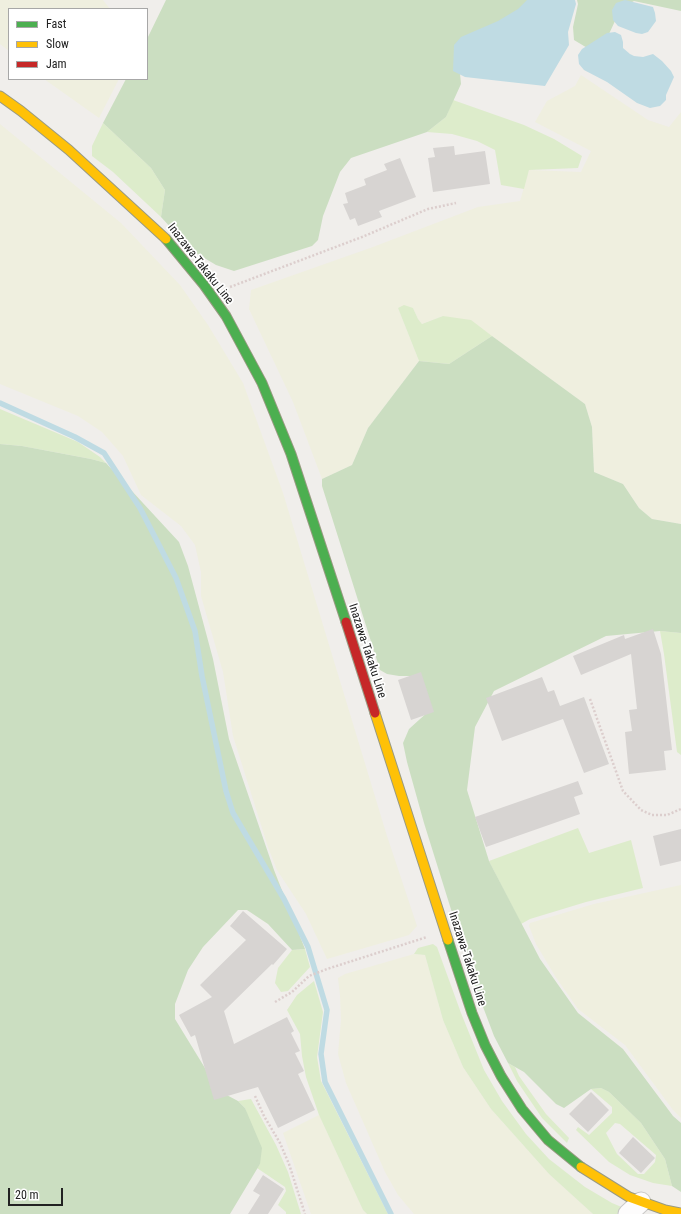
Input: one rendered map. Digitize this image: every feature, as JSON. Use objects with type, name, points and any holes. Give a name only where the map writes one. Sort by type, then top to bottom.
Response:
[{"type":"main road","name":"Inazawa-Takaku Line","points":[[0,96],[21,111],[68,150],[161,233],[183,258],[226,316],[262,383],[290,454],[444,931],[472,1013],[485,1045],[501,1076],[522,1109],[548,1140],[577,1164],[605,1183],[635,1208],[666,1210],[681,1213]]},
{"type":"path","points":[[212,296],[233,285],[362,237],[428,209],[456,203]]},
{"type":"path","points":[[590,699],[623,791],[641,810],[652,815],[667,815],[681,809]]},
{"type":"path","points":[[275,1002],[292,992],[309,976],[444,931]]},
{"type":"path","points":[[255,1096],[264,1116],[283,1150],[305,1214]]},
{"type":"green space","points":[[0,0],[103,0],[109,8],[8,8],[8,50],[0,44]]},
{"type":"green space","points":[[166,0],[534,0],[459,63],[461,84],[446,117],[427,132],[351,158],[340,172],[323,216],[318,240],[312,246],[234,271],[216,265],[191,250],[161,217],[165,190],[151,168],[103,123],[125,80],[148,80],[148,37]]},
{"type":"green space","points":[[577,0],[681,0],[681,11],[634,1],[621,8],[609,34],[589,49],[574,40],[573,27],[578,4]]},
{"type":"green space","points":[[581,75],[648,120],[669,127],[681,112],[681,524],[652,519],[639,508],[623,484],[594,472],[592,427],[585,404],[486,332],[443,316],[422,324],[413,308],[398,308],[419,361],[368,428],[352,465],[322,479],[293,402],[249,309],[251,290],[373,247],[478,207],[520,201],[529,170],[581,172],[591,151],[535,122],[547,101],[575,86]]},
{"type":"green space","points":[[45,80],[118,80],[99,118]]},
{"type":"green space","points":[[453,100],[524,125],[554,139],[582,156],[578,168],[529,170],[524,189],[501,185],[495,150],[477,141],[452,134],[427,132],[446,117]]},
{"type":"green space","points":[[103,123],[151,168],[165,190],[161,217],[113,172],[92,156],[92,146]]},
{"type":"green space","points":[[0,124],[121,223],[180,285],[208,325],[243,383],[283,493],[387,836],[417,926],[409,935],[327,959],[306,914],[277,870],[268,847],[233,736],[223,672],[201,596],[201,572],[195,545],[181,526],[141,495],[123,456],[102,432],[78,416],[0,384]]},
{"type":"green space","points":[[404,305],[413,308],[422,324],[443,316],[471,320],[492,336],[449,364],[419,361],[398,308]]},
{"type":"green space","points":[[492,336],[585,404],[592,427],[594,472],[623,484],[639,508],[652,519],[681,524],[681,633],[660,631],[606,636],[494,691],[475,727],[467,790],[489,861],[540,959],[578,1013],[623,1049],[673,1116],[681,1123],[681,1192],[672,1186],[665,1159],[641,1123],[609,1092],[601,1088],[591,1089],[564,1108],[556,1104],[524,1072],[508,1063],[494,1036],[474,983],[424,823],[403,743],[409,729],[430,710],[419,676],[399,676],[387,674],[380,670],[322,486],[322,479],[352,465],[368,428],[419,361],[449,364]]},
{"type":"green space","points":[[0,409],[78,442],[106,463],[22,446],[0,444]]},
{"type":"green space","points":[[0,444],[22,446],[106,463],[179,542],[188,566],[213,659],[229,739],[274,870],[305,949],[292,950],[268,924],[247,910],[238,910],[203,947],[188,970],[175,1004],[175,1019],[219,1091],[238,1101],[245,1108],[262,1148],[260,1164],[230,1214],[0,1214]]},
{"type":"green space","points":[[660,631],[681,633],[681,755],[677,752]]},
{"type":"green space","points":[[578,828],[589,853],[631,840],[643,888],[586,902],[530,919],[521,924],[489,861]]},
{"type":"green space","points":[[681,885],[681,1118],[673,1110],[625,1045],[578,1009],[555,976],[536,944],[529,926],[530,923],[594,904]]},
{"type":"green space","points":[[433,944],[437,947],[484,1070],[502,1101],[526,1134],[549,1159],[585,1187],[612,1203],[624,1208],[617,1214],[593,1214],[549,1174],[491,1109],[463,1067],[443,1020],[425,955],[414,954],[418,948]]},
{"type":"green space","points":[[305,949],[310,967],[288,991],[281,992],[275,983],[278,968],[292,950]]},
{"type":"green space","points":[[414,954],[425,955],[443,1020],[463,1067],[491,1109],[549,1174],[593,1214],[414,1214],[398,1195],[385,1172],[346,1083],[338,1054],[341,1020],[338,978],[345,974]]},
{"type":"green space","points":[[314,981],[323,1012],[317,1057],[321,1081],[388,1214],[367,1214],[363,1210],[319,1115],[306,1077],[300,1034],[287,1010],[297,995]]},
{"type":"green space","points":[[508,1063],[515,1067],[519,1076],[546,1114],[569,1138],[567,1143],[542,1118],[517,1081]]},
{"type":"green space","points":[[601,1088],[609,1092],[641,1123],[665,1159],[672,1186],[653,1183],[630,1175],[609,1162],[576,1130],[578,1127],[589,1135],[612,1113],[612,1107],[591,1089]],"holes":[[[615,1123],[620,1124],[656,1155],[655,1162],[644,1174],[638,1174],[617,1154],[606,1133]]]},
{"type":"green space","points":[[251,1099],[276,1145],[288,1172],[301,1214],[286,1214],[286,1212],[278,1205],[286,1191],[285,1187],[257,1168],[260,1164],[245,1108],[238,1101]]},
{"type":"green space","points":[[319,1115],[363,1210],[367,1214],[311,1214],[283,1133]]},
{"type":"water","points":[[527,0],[575,0],[576,4],[568,32],[569,45],[545,86],[465,77],[453,71],[454,45],[461,37],[498,21],[518,9]]},
{"type":"water","points":[[625,0],[653,7],[656,21],[648,32],[642,34],[636,33],[618,26],[613,20],[612,10],[616,3]]},
{"type":"water","points":[[615,32],[621,35],[623,48],[630,54],[643,57],[653,54],[671,71],[674,77],[666,95],[666,100],[660,106],[650,108],[637,103],[607,82],[584,70],[579,64],[578,55],[582,49],[607,33]]},
{"type":"building","points":[[454,146],[455,155],[485,151],[490,184],[433,192],[428,158],[435,157],[433,148]]},
{"type":"building","points":[[400,158],[416,197],[379,211],[382,217],[358,226],[355,218],[350,220],[343,204],[348,203],[345,193],[366,185],[364,179],[387,170],[384,164]]},
{"type":"building","points":[[653,629],[661,654],[672,750],[664,751],[666,770],[629,774],[625,732],[632,731],[629,710],[637,709],[631,654],[581,675],[573,656],[624,635],[625,639]]},
{"type":"building","points":[[421,672],[434,712],[411,720],[398,680]]},
{"type":"building","points":[[542,677],[548,692],[554,690],[560,706],[584,697],[609,764],[584,773],[563,719],[502,741],[486,698]]},
{"type":"building","points":[[578,781],[583,794],[574,797],[580,814],[486,847],[475,817]]},
{"type":"building","points":[[681,829],[681,861],[660,866],[653,836]]},
{"type":"building","points":[[243,911],[287,949],[273,965],[272,964],[224,1011],[234,1044],[287,1017],[294,1031],[291,1033],[300,1051],[295,1053],[304,1071],[298,1074],[315,1110],[278,1128],[258,1087],[214,1100],[195,1035],[191,1037],[179,1015],[212,997],[200,985],[246,940],[230,926]]},
{"type":"building","points":[[591,1092],[609,1110],[588,1132],[569,1114]]},
{"type":"building","points":[[633,1137],[655,1158],[641,1173],[619,1153]]},
{"type":"building","points":[[263,1175],[284,1189],[268,1214],[248,1214],[260,1195],[253,1191]]},
{"type":"waterway","points":[[0,403],[75,437],[104,453],[140,508],[176,578],[195,631],[202,676],[226,791],[233,813],[284,899],[308,947],[327,1010],[321,1054],[325,1082],[391,1214]]},
{"type":"traffic: fast","points":[[166,239],[204,285],[226,316],[262,383],[291,454],[346,622]]},
{"type":"traffic: fast","points":[[448,940],[472,1013],[485,1045],[501,1076],[522,1109],[548,1140],[581,1167]]},
{"type":"traffic: slow","points":[[0,96],[69,150],[166,239]]},
{"type":"traffic: slow","points":[[375,713],[448,940]]},
{"type":"traffic: slow","points":[[581,1167],[629,1197],[665,1210],[681,1213]]},
{"type":"traffic: jam","points":[[346,622],[375,713]]}]
